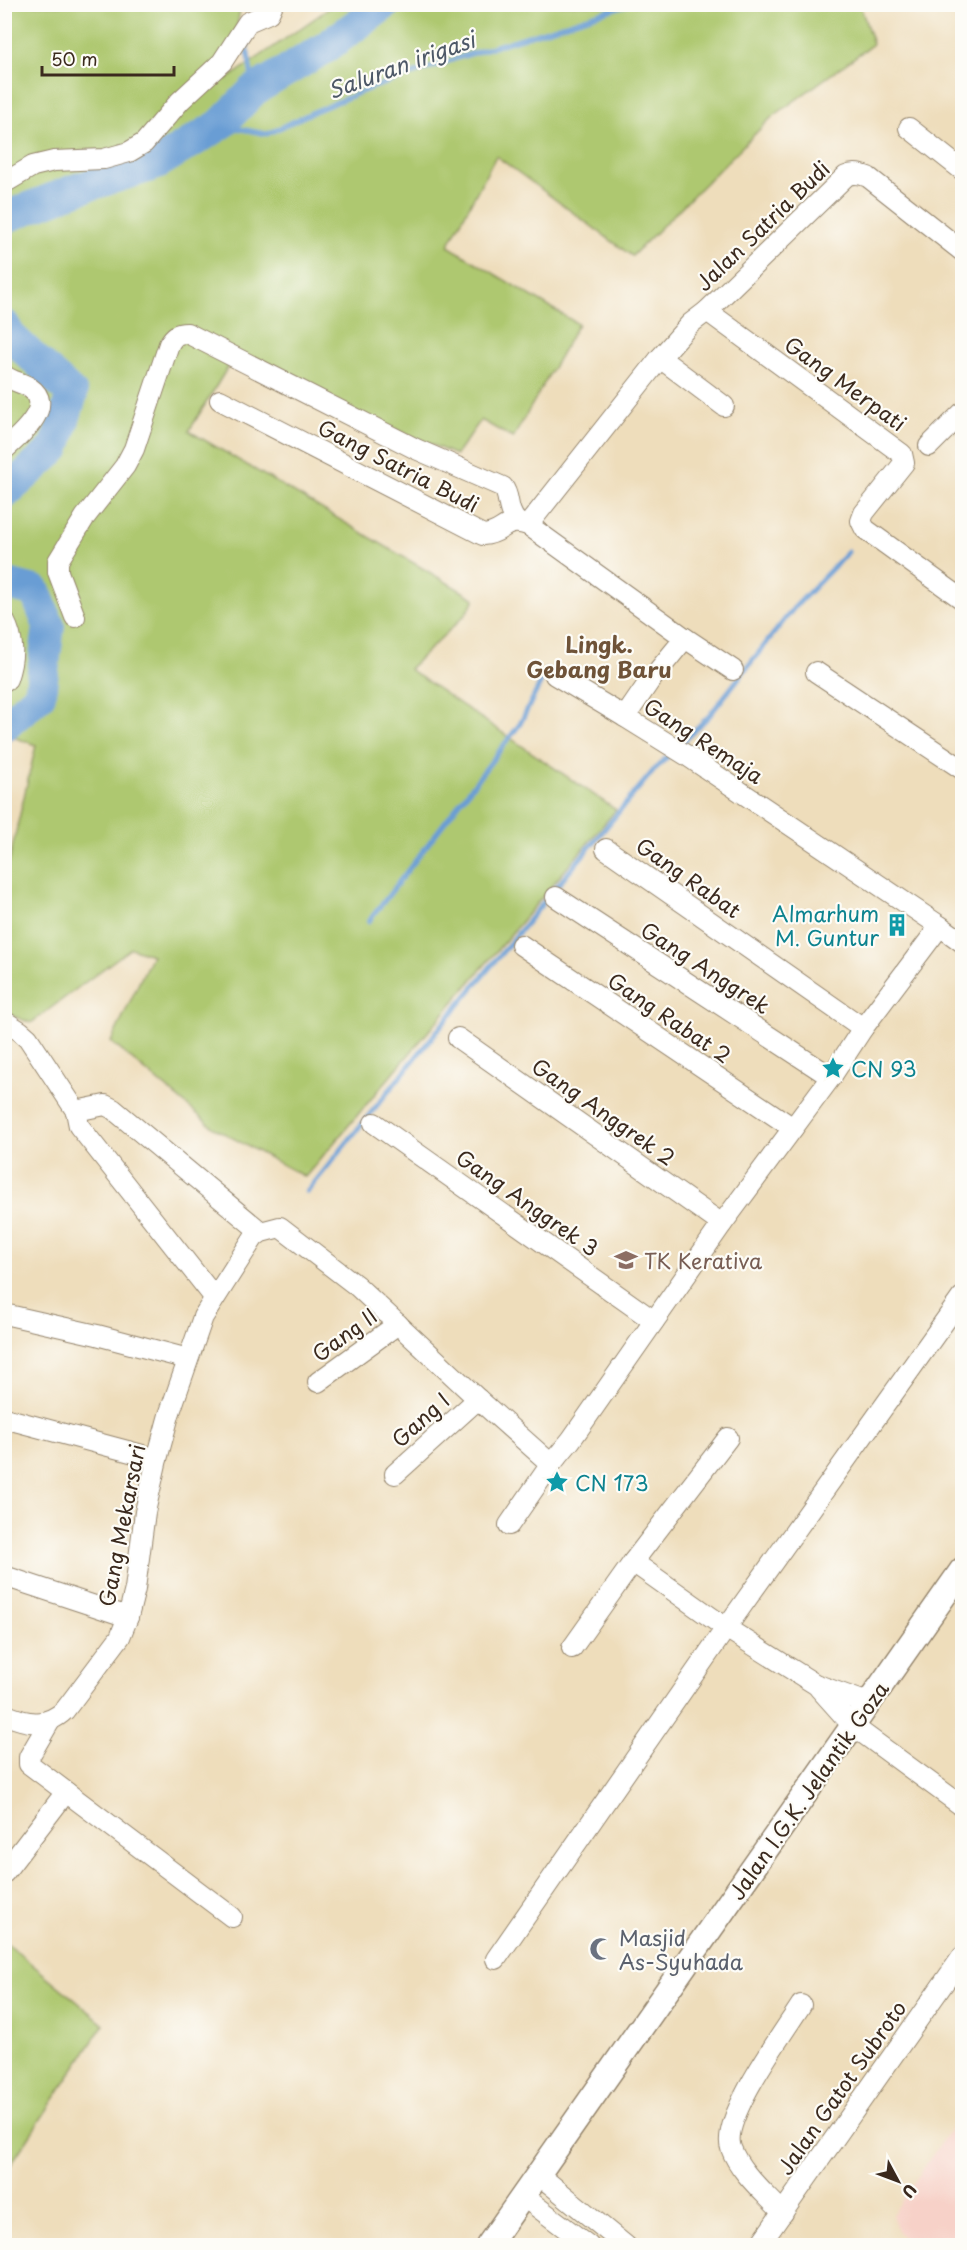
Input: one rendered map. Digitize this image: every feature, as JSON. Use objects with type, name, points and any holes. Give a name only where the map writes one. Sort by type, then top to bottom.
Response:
[{"type":"street","points":[[4,183],[33,165],[54,161],[104,159],[129,152],[144,143],[180,101],[222,62],[261,14]]},
{"type":"street","points":[[909,128],[963,170]]},
{"type":"street","name":"Jalan Satria Budi","points":[[660,358],[690,324],[707,311],[837,183],[850,173],[868,177],[963,251]]},
{"type":"street","name":"Gang Merpati","points":[[707,311],[902,454],[904,463],[864,513],[861,521],[865,529],[963,599]]},
{"type":"street","points":[[75,617],[58,572],[58,561],[86,517],[125,466],[134,449],[169,344],[174,336],[187,333],[416,449],[503,487],[507,493],[510,514],[733,670]]},
{"type":"street","points":[[660,358],[724,406]]},
{"type":"street","name":"Gang Satria Budi","points":[[220,400],[483,535],[493,534],[509,523],[523,524],[660,358]]},
{"type":"street","points":[[4,375],[11,381],[32,389],[40,403],[38,411],[25,431],[4,450]]},
{"type":"street","points":[[929,446],[963,413]]},
{"type":"street","points":[[4,620],[11,638],[14,657],[7,679],[4,681]]},
{"type":"street","name":"Gang Remaja","points":[[685,638],[649,682],[625,717],[686,755],[963,942]]},
{"type":"street","points":[[816,672],[963,769]]},
{"type":"street","points":[[555,675],[625,717]]},
{"type":"street","name":"Gang Rabat","points":[[606,849],[863,1028]]},
{"type":"street","name":"Gang Anggrek","points":[[556,897],[831,1077]]},
{"type":"street","points":[[509,1525],[722,1224],[831,1077],[863,1028],[940,926]]},
{"type":"street","name":"Gang Rabat 2","points":[[520,945],[793,1128]]},
{"type":"street","points":[[4,1021],[28,1038],[76,1111],[79,1126],[213,1300]]},
{"type":"street","name":"Gang Anggrek 2","points":[[458,1038],[722,1224]]},
{"type":"street","points":[[76,1111],[105,1106],[113,1109],[261,1232],[280,1227],[292,1234],[357,1286],[551,1464]]},
{"type":"street","name":"Gang Anggrek 3","points":[[374,1123],[654,1321]]},
{"type":"street","name":"Gang Mekarsari","points":[[66,1792],[28,1764],[29,1757],[57,1715],[120,1636],[128,1617],[135,1589],[145,1512],[157,1459],[188,1359],[203,1317],[249,1243],[261,1232]]},
{"type":"street","points":[[496,1959],[726,1628],[963,1297]]},
{"type":"street","points":[[4,1314],[188,1359]]},
{"type":"street","name":"Gang II","points":[[318,1382],[398,1324]]},
{"type":"street","name":"Gang I","points":[[395,1474],[478,1399]]},
{"type":"street","points":[[4,1418],[157,1459]]},
{"type":"street","points":[[572,1648],[633,1562],[728,1438]]},
{"type":"street","points":[[633,1562],[726,1628],[815,1684],[868,1703]]},
{"type":"street","name":"Jalan I.G.K. Jelantik Goza","points":[[488,2246],[963,1570]]},
{"type":"street","points":[[4,1576],[128,1617]]},
{"type":"street","points":[[815,1684],[854,1726],[963,1806]]},
{"type":"street","points":[[4,1714],[38,1724],[57,1715]]},
{"type":"street","points":[[4,1874],[66,1792],[232,1917]]},
{"type":"street","name":"Jalan Gatot Subroto","points":[[759,2246],[963,1957]]},
{"type":"street","points":[[783,2212],[737,2163],[729,2145],[735,2115],[746,2092],[801,2005]]},
{"type":"street","points":[[539,2175],[626,2245]]},
{"type":"street","points":[[524,2197],[589,2246]]},
{"type":"shaded area","points":[[952,2126],[962,2134],[962,2245],[914,2245],[899,2234],[892,2215]]},
{"type":"green space","points":[[5,5],[241,5],[227,79],[334,5],[860,5],[873,44],[772,117],[632,256],[496,156],[448,246],[578,324],[513,438],[481,420],[456,455],[232,360],[189,431],[475,599],[465,615],[409,669],[616,810],[305,1177],[214,1128],[111,1042],[152,955],[131,948],[31,1023],[5,1013],[5,879],[36,745],[4,734]]},
{"type":"green space","points":[[5,1942],[104,2024],[5,2173]]},
{"type":"waterway","name":"Saluran irigasi","points":[[255,15],[257,4]]},
{"type":"waterway","points":[[4,220],[6,217],[77,189],[154,165],[220,125],[254,90],[325,48],[385,4]]},
{"type":"waterway","name":"Saluran irigasi","points":[[220,125],[267,134],[366,90],[461,57],[629,4]]},
{"type":"waterway","name":"Saluran irigasi","points":[[250,33],[247,48],[254,90]]},
{"type":"waterway","points":[[4,325],[10,336],[72,394],[55,448],[4,494]]},
{"type":"waterway","points":[[307,1192],[654,770],[709,716],[793,609],[848,552]]},
{"type":"waterway","points":[[4,583],[35,591],[49,626],[40,695],[4,726]]},
{"type":"waterway","points":[[369,921],[520,724],[547,670]]},
{"type":"place","name":"Almarhum M. Guntur","points":[[897,925]]},
{"type":"place","name":"CN 93","points":[[833,1068]]},
{"type":"place","name":"TK Kerativa","points":[[626,1260]]},
{"type":"place","name":"CN 173","points":[[557,1482]]},
{"type":"place","name":"Masjid As-Syuhada","points":[[601,1949]]},
{"type":"district","name":"Lingk. Gebang Baru","points":[[599,656]]}]
